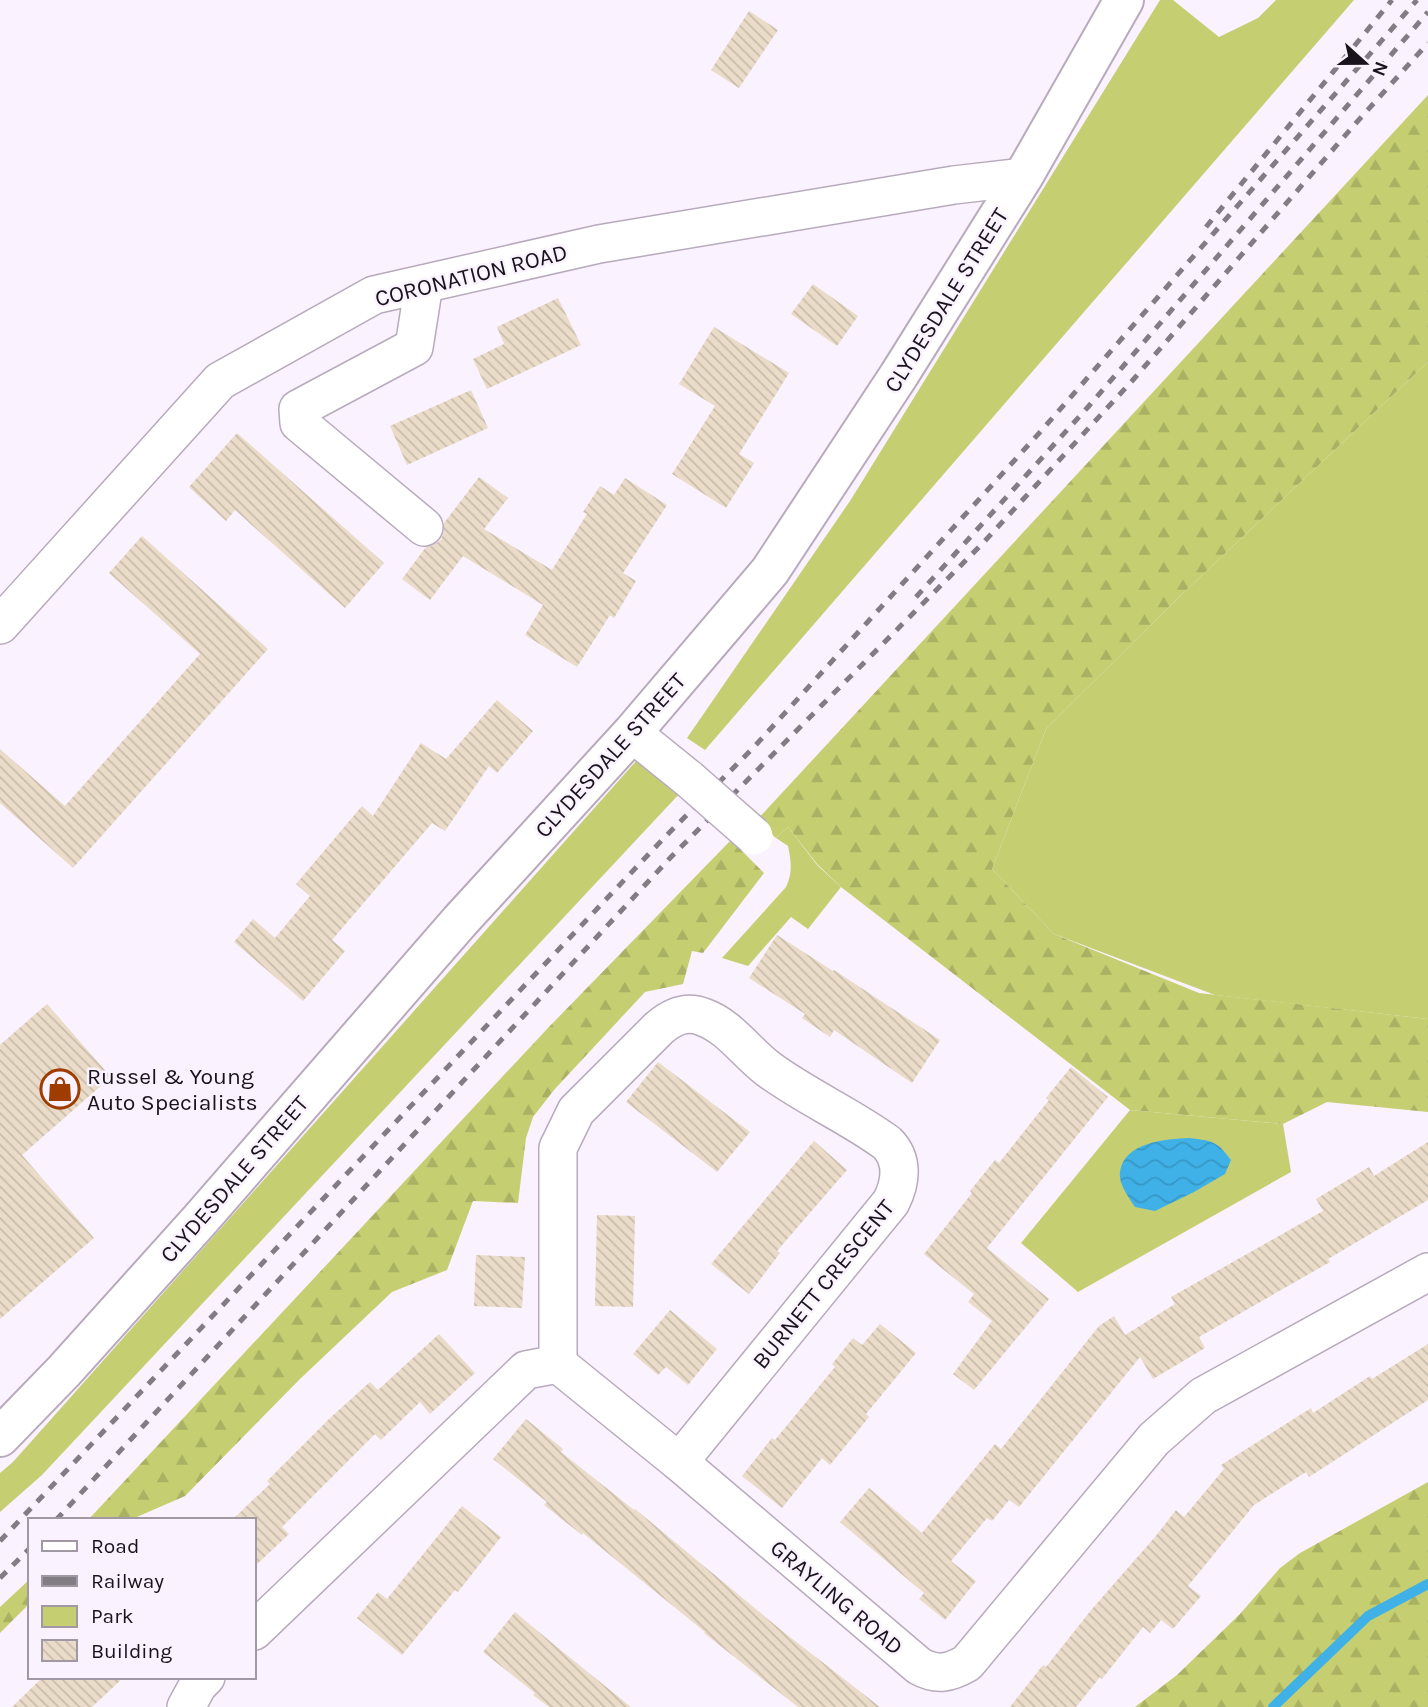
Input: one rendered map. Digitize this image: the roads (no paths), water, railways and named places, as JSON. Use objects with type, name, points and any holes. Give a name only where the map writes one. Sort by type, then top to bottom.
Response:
[{"type":"main road","name":"CLYDESDALE STREET","points":[[0,1437],[64,1371],[182,1240],[460,921],[632,733],[770,571],[899,375],[1023,177],[1124,0]]},
{"type":"street","name":"CORONATION ROAD","points":[[0,625],[220,381],[374,295],[599,244],[954,185],[1023,177]]},
{"type":"street","points":[[424,284],[414,347],[298,409],[299,423],[424,527]]},
{"type":"street","points":[[632,733],[754,836]]},
{"type":"street","name":"BURNETT CRESCENT","points":[[558,1364],[558,1148],[576,1111],[672,1017],[686,1014],[702,1016],[718,1024],[767,1068],[887,1143],[894,1151],[900,1171],[891,1202],[679,1462]]},
{"type":"street","name":"GRAYLING ROAD","points":[[558,1364],[679,1462],[919,1666],[930,1672],[950,1673],[967,1663],[1154,1439],[1203,1396],[1428,1272]]},
{"type":"street","points":[[256,1629],[526,1370],[558,1364]]},
{"type":"street","points":[[186,1707],[204,1679]]},
{"type":"water","points":[[1189,1138],[1209,1141],[1222,1149],[1231,1160],[1225,1174],[1155,1211],[1135,1207],[1124,1190],[1120,1176],[1123,1162],[1129,1154],[1158,1141]]},
{"type":"waterway","points":[[1273,1707],[1368,1616],[1428,1584]]},
{"type":"railway","points":[[1206,227],[1392,0]]},
{"type":"railway","points":[[0,1541],[663,839],[754,747],[1042,430],[1417,0]]},
{"type":"railway","points":[[916,597],[1088,407],[1428,12]]},
{"type":"railway","points":[[58,1518],[671,857],[983,543],[1132,381],[1428,43]]},
{"type":"railway","points":[[0,1578],[28,1550]]},
{"type":"place","name":"Russel & Young Auto Specialists","points":[[60,1089]]}]
